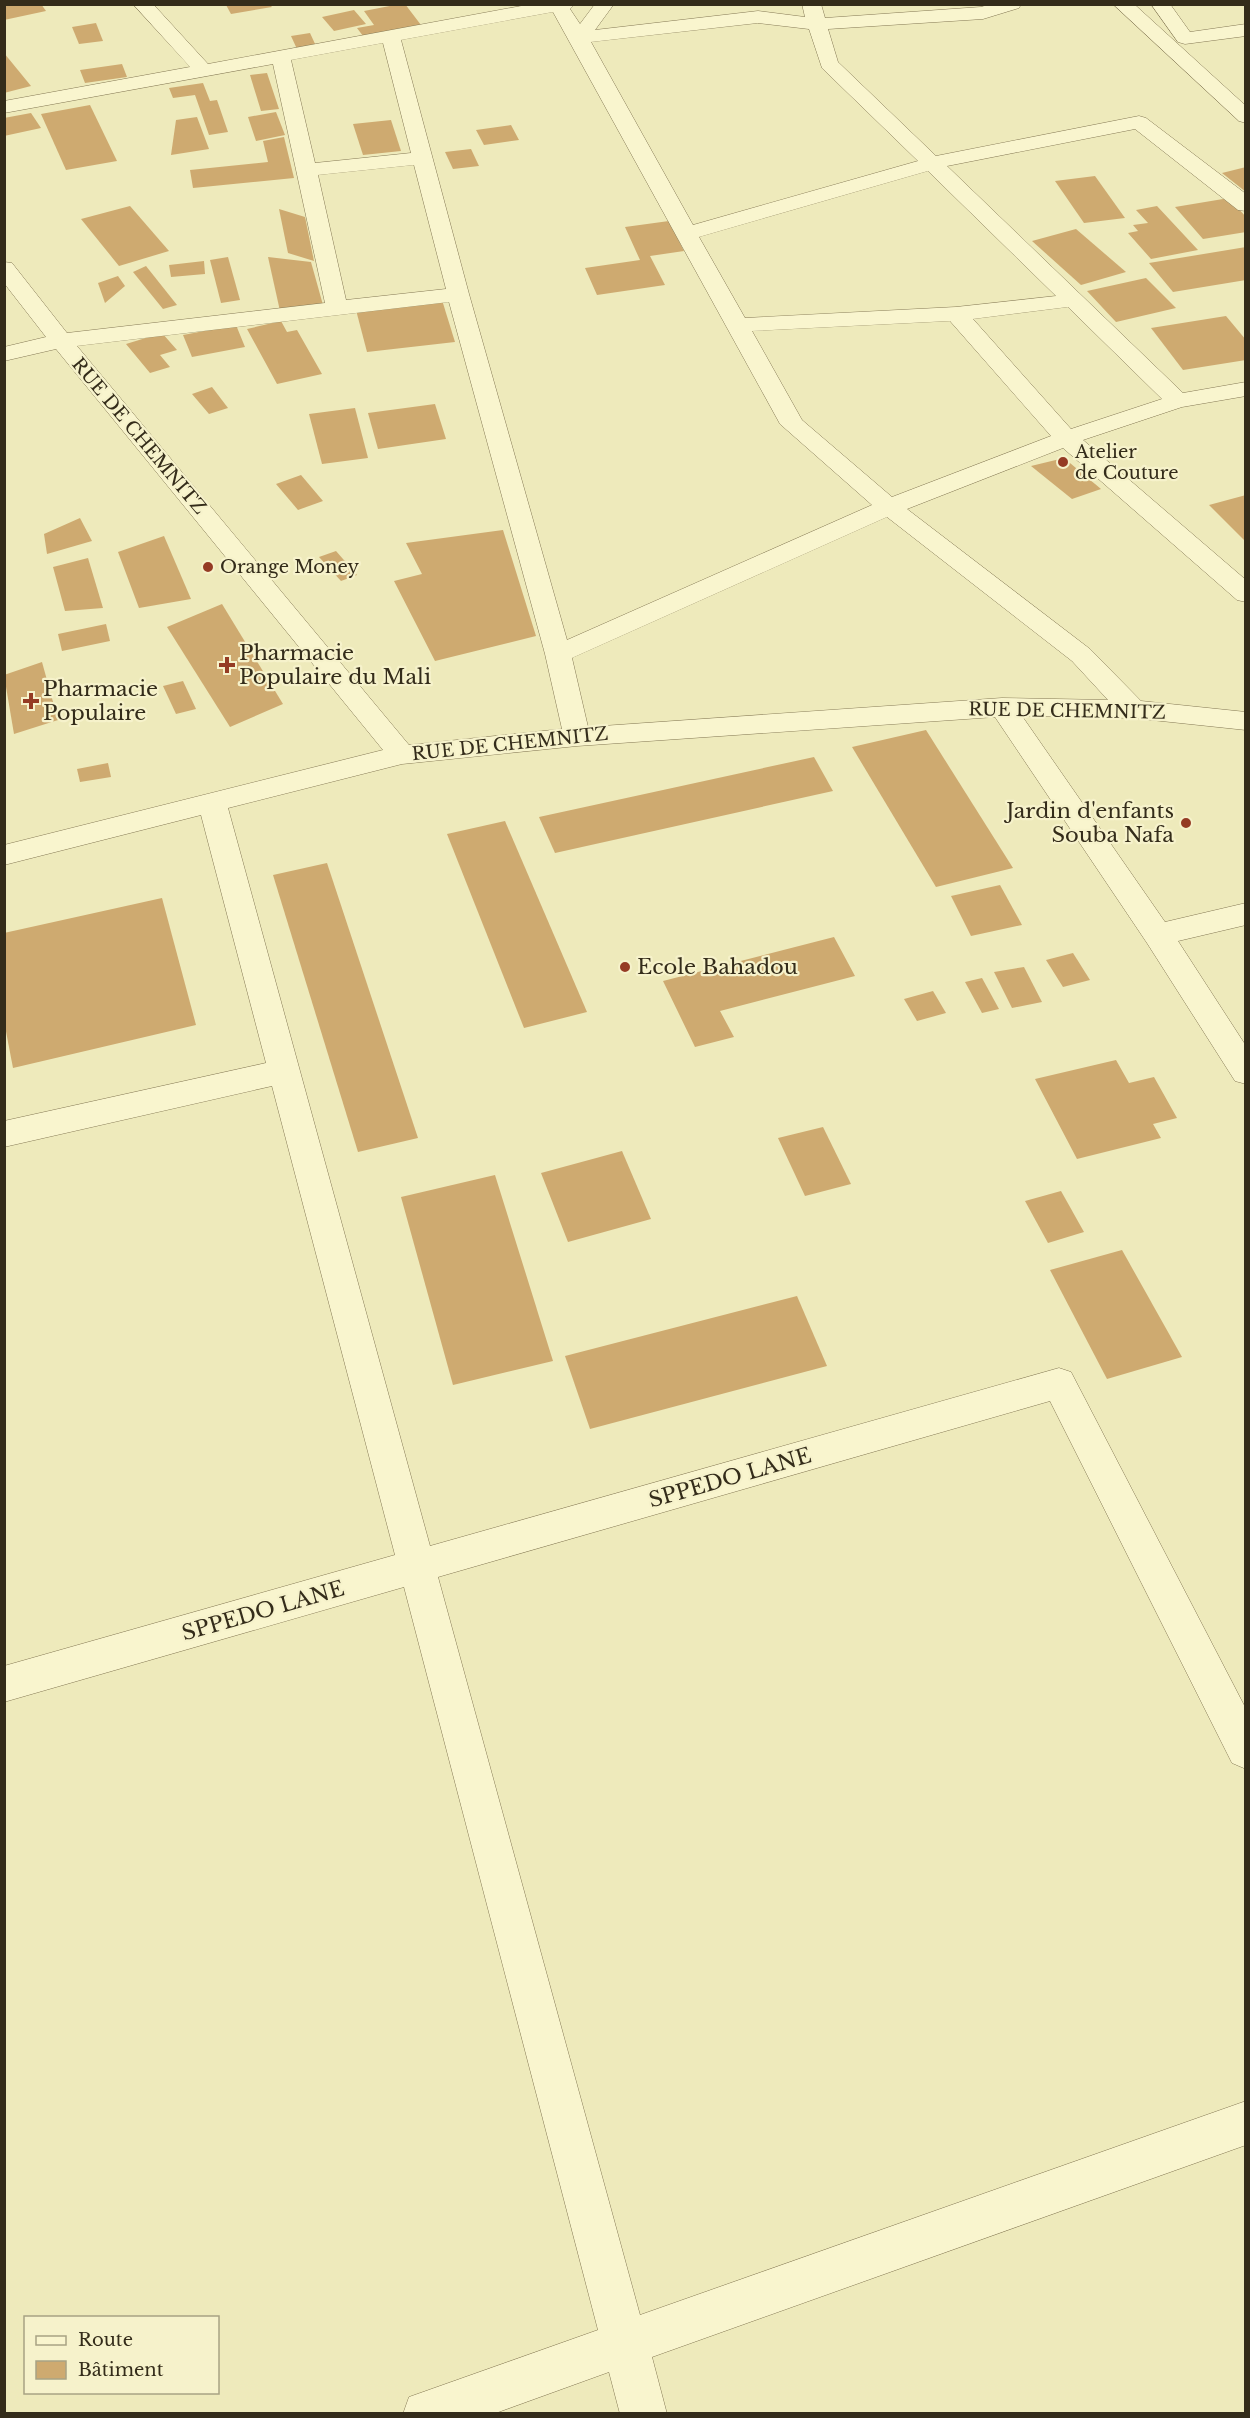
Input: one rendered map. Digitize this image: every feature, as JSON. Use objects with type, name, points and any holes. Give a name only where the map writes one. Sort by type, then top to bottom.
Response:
[{"type":"street","points":[[142,4],[204,71]]},
{"type":"street","points":[[441,4],[455,25]]},
{"type":"street","points":[[579,38],[605,4]]},
{"type":"street","points":[[579,38],[758,17],[814,14],[983,13],[1012,4]]},
{"type":"street","points":[[1122,4],[1245,117]]},
{"type":"street","points":[[1160,4],[1185,38],[1245,30]]},
{"type":"street","points":[[4,107],[561,5],[792,424],[889,507],[1081,655],[1133,709]]},
{"type":"street","points":[[814,14],[828,64],[1173,396],[1245,389]]},
{"type":"street","points":[[391,37],[458,294],[558,654],[577,737]]},
{"type":"street","points":[[281,57],[337,308]]},
{"type":"street","points":[[688,233],[933,163],[1139,122],[1245,205]]},
{"type":"street","points":[[306,170],[423,158]]},
{"type":"street","name":"RUE DE CHEMNITZ","points":[[4,268],[61,341],[402,755],[577,737],[1002,707],[1133,709],[1245,721]]},
{"type":"street","points":[[4,354],[61,341],[458,294]]},
{"type":"street","points":[[739,325],[956,314],[1075,300]]},
{"type":"street","points":[[956,314],[1066,438],[1245,594]]},
{"type":"street","points":[[558,654],[889,507],[1245,370]]},
{"type":"street","points":[[1002,707],[1158,934],[1245,1072]]},
{"type":"street","points":[[4,855],[402,755]]},
{"type":"street","points":[[212,802],[644,2414]]},
{"type":"street","points":[[1158,934],[1245,914]]},
{"type":"street","points":[[4,1134],[284,1071]]},
{"type":"street","name":"SPPEDO LANE","points":[[4,1684],[1059,1383],[1245,1750]]},
{"type":"street","points":[[426,2414],[1245,2123]]},
{"type":"building","points":[[4,4],[41,4],[46,11],[4,20]]},
{"type":"building","points":[[405,4],[421,25],[363,36],[357,28],[374,25],[364,11]]},
{"type":"building","points":[[226,5],[270,5],[272,7],[231,14]]},
{"type":"building","points":[[354,10],[366,24],[334,31],[322,17]]},
{"type":"building","points":[[96,23],[103,41],[79,44],[72,27]]},
{"type":"building","points":[[310,33],[316,46],[297,49],[291,36]]},
{"type":"building","points":[[4,53],[31,86],[4,93]]},
{"type":"building","points":[[122,64],[127,77],[85,83],[80,70]]},
{"type":"building","points":[[267,73],[279,109],[261,111],[250,75]]},
{"type":"building","points":[[203,83],[210,101],[217,100],[228,132],[209,135],[195,95],[173,98],[169,88]]},
{"type":"building","points":[[90,105],[117,161],[66,170],[41,114]]},
{"type":"building","points":[[276,112],[285,135],[256,141],[248,117]]},
{"type":"building","points":[[31,113],[41,128],[4,136],[4,118]]},
{"type":"building","points":[[197,117],[209,149],[171,155],[176,120]]},
{"type":"building","points":[[391,120],[401,151],[363,155],[353,124]]},
{"type":"building","points":[[511,125],[519,140],[484,145],[476,130]]},
{"type":"building","points":[[284,137],[294,178],[193,188],[190,170],[268,162],[263,141]]},
{"type":"building","points":[[471,149],[479,166],[453,169],[445,152]]},
{"type":"building","points":[[1246,167],[1246,192],[1222,173]]},
{"type":"building","points":[[1095,176],[1125,218],[1084,223],[1055,181]]},
{"type":"building","points":[[1229,198],[1246,217],[1246,232],[1203,239],[1175,207]]},
{"type":"building","points":[[130,206],[169,251],[119,266],[81,219]]},
{"type":"building","points":[[1157,206],[1198,250],[1151,259],[1128,233],[1138,231],[1133,225],[1148,223],[1136,210]]},
{"type":"building","points":[[279,209],[305,217],[314,261],[288,253]]},
{"type":"building","points":[[669,221],[684,251],[650,256],[665,285],[597,295],[585,268],[640,260],[625,227]]},
{"type":"building","points":[[1076,229],[1126,272],[1081,285],[1032,241]]},
{"type":"building","points":[[1246,247],[1246,280],[1173,292],[1149,263]]},
{"type":"building","points":[[228,257],[240,300],[221,303],[210,260]]},
{"type":"building","points":[[268,257],[311,262],[323,305],[280,311]]},
{"type":"building","points":[[204,261],[205,274],[171,277],[169,265]]},
{"type":"building","points":[[146,266],[177,305],[163,309],[133,272]]},
{"type":"building","points":[[118,276],[125,286],[105,303],[98,283]]},
{"type":"building","points":[[1146,278],[1176,308],[1116,322],[1087,291]]},
{"type":"building","points":[[442,300],[455,342],[367,352],[356,310]]},
{"type":"building","points":[[1226,316],[1246,340],[1246,360],[1183,370],[1151,328]]},
{"type":"building","points":[[281,321],[287,332],[297,330],[322,374],[277,384],[247,329]]},
{"type":"building","points":[[236,325],[245,347],[192,357],[183,335]]},
{"type":"building","points":[[162,333],[177,350],[160,355],[170,367],[150,373],[126,344]]},
{"type":"building","points":[[212,387],[228,408],[209,414],[192,394]]},
{"type":"building","points":[[435,404],[446,439],[378,449],[368,413]]},
{"type":"building","points":[[355,408],[368,458],[322,464],[309,414]]},
{"type":"building","points":[[1064,458],[1101,489],[1072,499],[1031,466]]},
{"type":"building","points":[[301,475],[323,501],[298,510],[276,484]]},
{"type":"building","points":[[1246,495],[1246,542],[1209,505]]},
{"type":"building","points":[[80,518],[92,541],[47,554],[44,534]]},
{"type":"building","points":[[503,530],[536,636],[435,661],[394,581],[422,574],[406,543]]},
{"type":"building","points":[[164,536],[191,599],[139,608],[118,552]]},
{"type":"building","points":[[336,551],[357,575],[341,581],[319,557]]},
{"type":"building","points":[[88,558],[103,608],[65,611],[53,567]]},
{"type":"building","points":[[222,604],[283,704],[230,727],[167,627]]},
{"type":"building","points":[[106,624],[110,641],[62,651],[58,634]]},
{"type":"building","points":[[42,662],[58,720],[14,734],[4,675]]},
{"type":"building","points":[[183,681],[196,709],[176,714],[163,686]]},
{"type":"building","points":[[926,730],[1013,868],[936,887],[852,747]]},
{"type":"building","points":[[814,757],[833,791],[555,853],[539,817]]},
{"type":"building","points":[[108,763],[111,777],[80,782],[77,769]]},
{"type":"building","points":[[505,821],[587,1012],[524,1028],[447,834]]},
{"type":"building","points":[[327,863],[418,1138],[358,1152],[273,875]]},
{"type":"building","points":[[1000,885],[1022,925],[971,936],[951,896]]},
{"type":"building","points":[[162,898],[196,1025],[13,1068],[4,1021],[4,933]]},
{"type":"building","points":[[834,937],[855,976],[720,1011],[734,1037],[695,1047],[663,981]]},
{"type":"building","points":[[1073,953],[1090,980],[1063,987],[1046,960]]},
{"type":"building","points":[[1024,967],[1042,1002],[1012,1008],[994,972]]},
{"type":"building","points":[[982,978],[999,1009],[982,1013],[965,982]]},
{"type":"building","points":[[933,991],[946,1013],[917,1021],[904,999]]},
{"type":"building","points":[[1116,1060],[1129,1083],[1154,1077],[1177,1118],[1153,1124],[1161,1138],[1077,1159],[1035,1079]]},
{"type":"building","points":[[823,1127],[851,1184],[805,1196],[778,1138]]},
{"type":"building","points":[[622,1151],[651,1219],[568,1242],[541,1173]]},
{"type":"building","points":[[495,1175],[553,1361],[453,1385],[401,1197]]},
{"type":"building","points":[[1061,1191],[1084,1232],[1048,1243],[1025,1201]]},
{"type":"building","points":[[1122,1250],[1182,1357],[1107,1379],[1050,1270]]},
{"type":"building","points":[[797,1296],[827,1366],[590,1429],[565,1356]]},
{"type":"place","name":"Atelier de Couture","points":[[1063,462]]},
{"type":"place","name":"Orange Money","points":[[208,567]]},
{"type":"place","name":"Pharmacie Populaire du Mali","points":[[227,665]]},
{"type":"place","name":"Pharmacie Populaire","points":[[31,701]]},
{"type":"place","name":"Jardin d'enfants Souba Nafa","points":[[1186,823]]},
{"type":"place","name":"Ecole Bahadou","points":[[625,967]]}]
